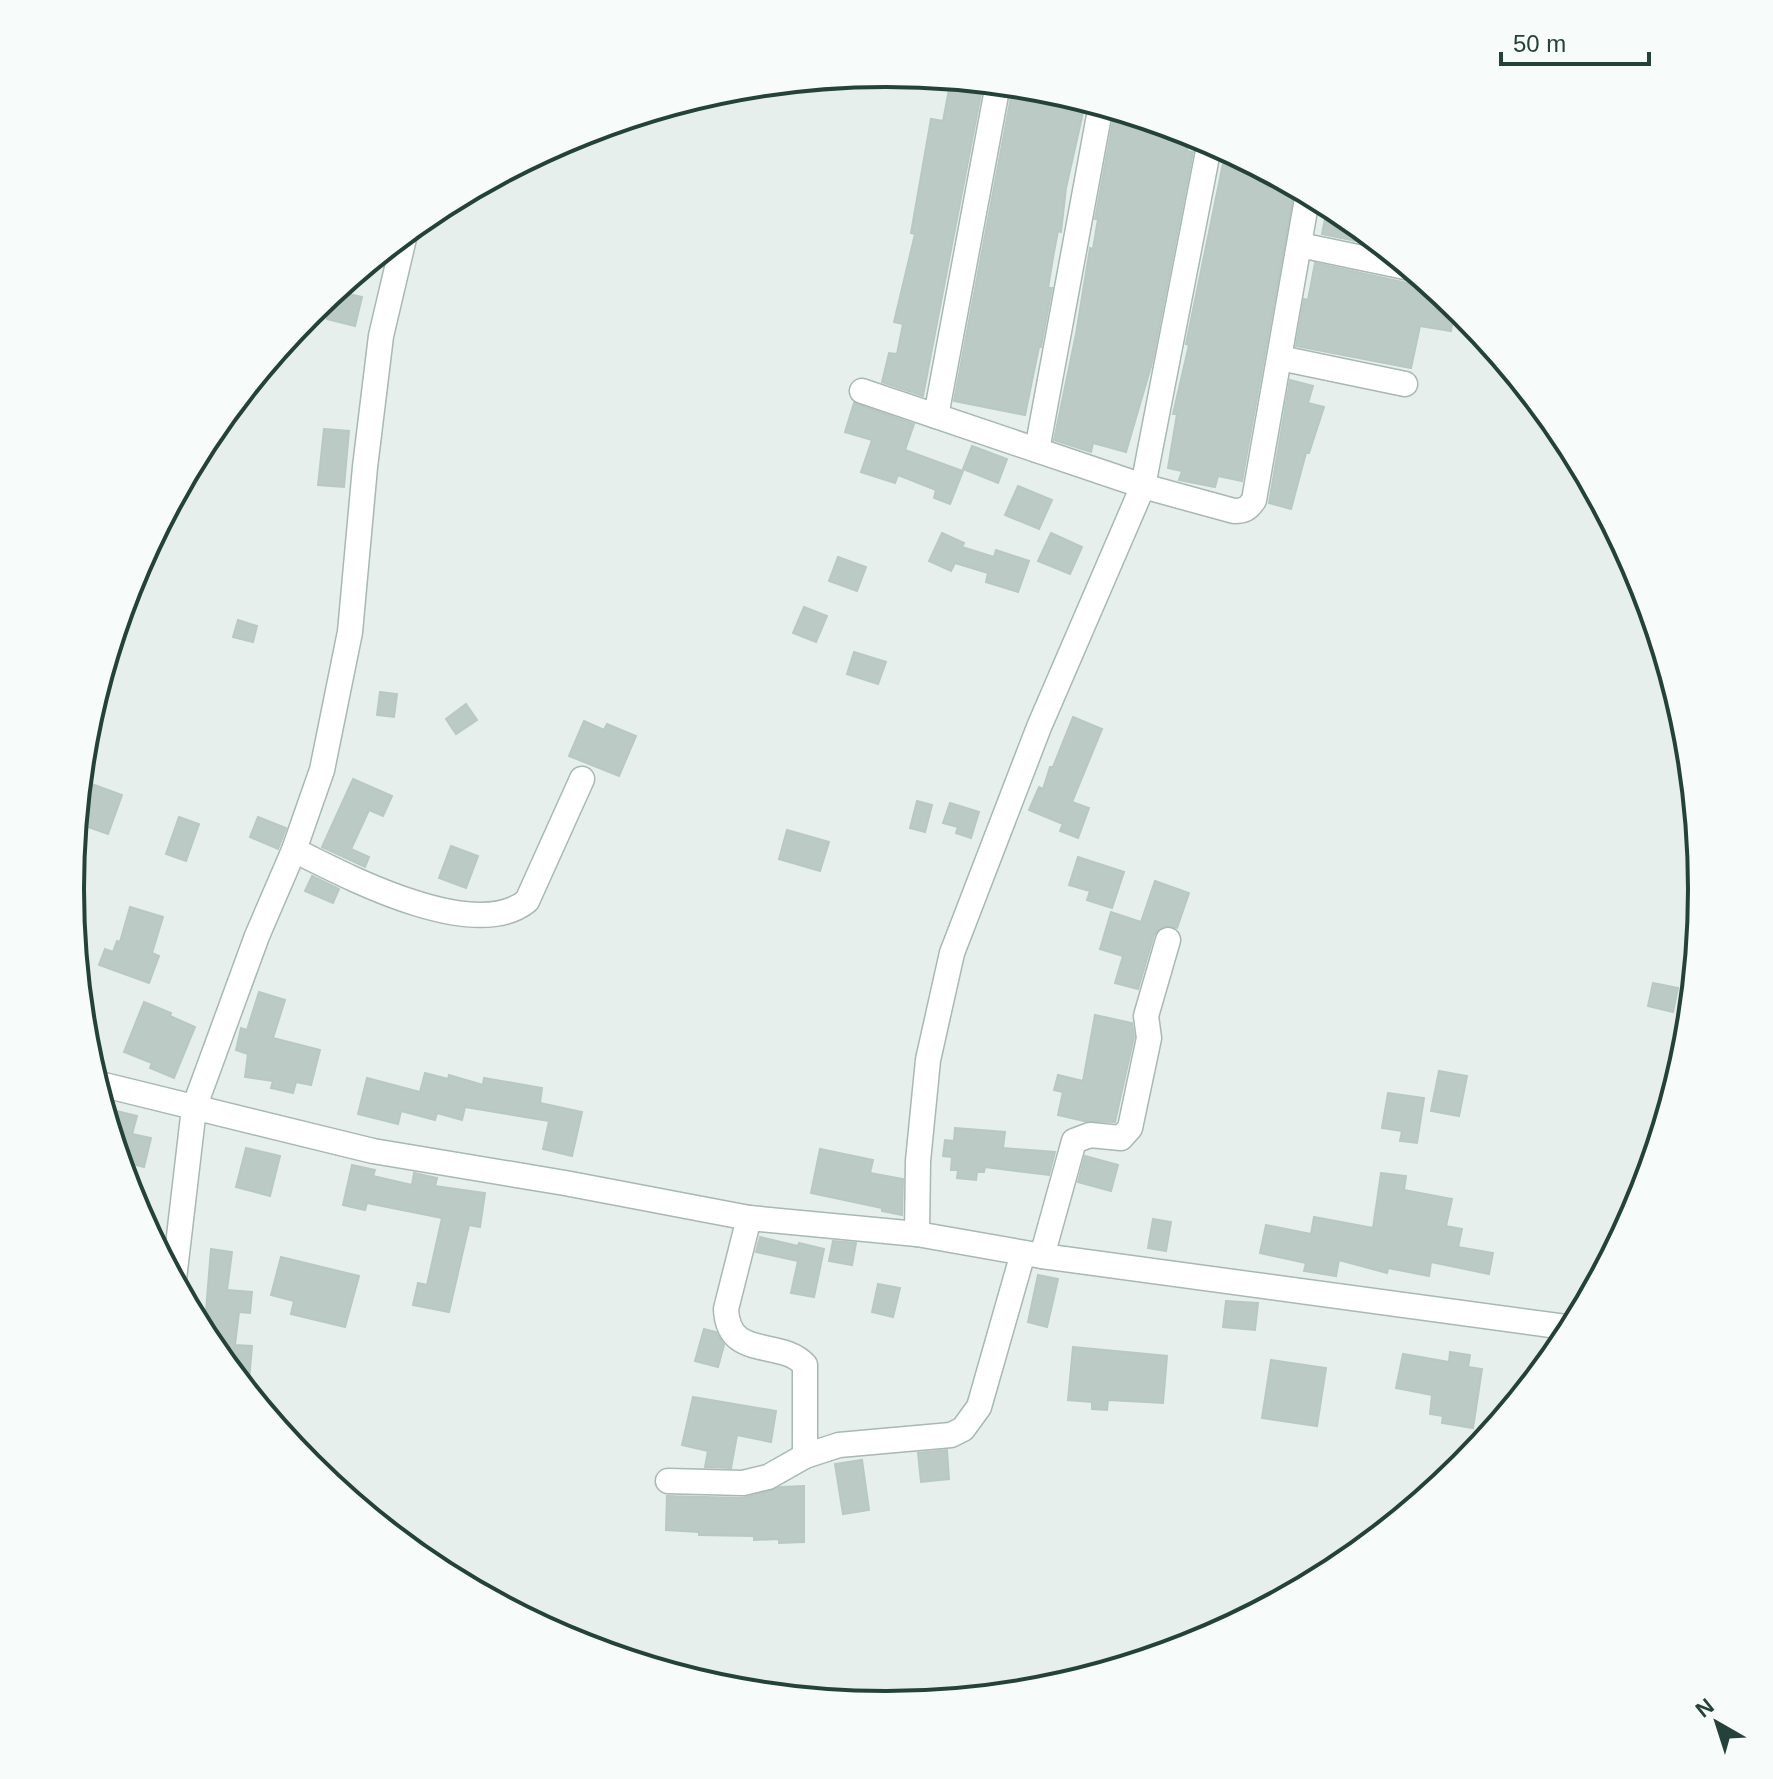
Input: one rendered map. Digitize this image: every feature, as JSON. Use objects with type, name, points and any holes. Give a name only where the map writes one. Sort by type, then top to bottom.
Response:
[{"type":"street","points":[[936,416],[996,95]]},
{"type":"street","points":[[1037,450],[1099,116]]},
{"type":"street","points":[[917,1234],[918,1161],[928,1060],[952,953],[1039,727],[1143,486],[1207,154]]},
{"type":"street","points":[[862,391],[1143,486],[1234,511],[1249,508],[1254,500],[1306,206]]},
{"type":"street","points":[[1300,245],[1388,263]]},
{"type":"street","points":[[176,1261],[194,1108],[322,770],[350,632],[381,336],[401,251]]},
{"type":"street","points":[[1280,358],[1405,384]]},
{"type":"street","points":[[294,850],[353,879],[426,907],[460,913],[508,910],[520,907],[527,901],[582,779]]},
{"type":"street","points":[[668,1481],[743,1483],[768,1477],[805,1456],[839,1445],[938,1438],[963,1429],[979,1407],[1074,1141],[1090,1135],[1121,1138],[1130,1128],[1149,1038],[1146,1016],[1168,940]]},
{"type":"street","points":[[108,1086],[373,1151],[749,1218],[917,1234],[1033,1254],[1559,1326]]},
{"type":"street","points":[[749,1218],[726,1309],[727,1319],[732,1332],[746,1343],[795,1357],[805,1365],[805,1456]]},
{"type":"building","points":[[949,90],[981,93],[923,396],[882,382],[889,353],[897,354],[903,324],[894,322],[915,234],[911,233],[931,119],[943,121]]},
{"type":"building","points":[[1011,97],[1083,111],[1066,188],[1061,232],[1058,231],[1054,252],[1048,288],[1052,288],[1041,347],[1025,415],[954,401]]},
{"type":"building","points":[[1113,120],[1188,146],[1187,151],[1193,152],[1152,363],[1126,452],[1093,443],[1091,452],[1054,440],[1090,248],[1093,249],[1098,219],[1095,219]]},
{"type":"building","points":[[1223,162],[1293,198],[1242,481],[1218,476],[1215,487],[1179,480],[1182,471],[1168,468],[1177,414],[1173,414],[1189,345],[1186,344]]},
{"type":"building","points":[[1325,218],[1359,242],[1322,234]]},
{"type":"building","points":[[1315,263],[1412,282],[1453,321],[1451,331],[1420,326],[1411,368],[1296,346],[1304,299],[1308,300]]},
{"type":"building","points":[[349,294],[362,297],[355,326],[327,319],[329,313]]},
{"type":"building","points":[[1290,380],[1313,386],[1308,403],[1324,407],[1309,453],[1306,453],[1291,509],[1269,503]]},
{"type":"building","points":[[854,403],[914,424],[905,450],[963,471],[950,504],[934,498],[936,490],[898,475],[895,483],[861,472],[872,440],[845,432]]},
{"type":"building","points":[[324,429],[349,431],[344,487],[318,485]]},
{"type":"building","points":[[972,446],[1007,459],[998,483],[963,469]]},
{"type":"building","points":[[1018,486],[1052,500],[1039,529],[1005,515]]},
{"type":"building","points":[[942,533],[964,543],[962,547],[994,557],[996,550],[1029,561],[1018,592],[986,582],[988,573],[955,563],[951,571],[929,561]]},
{"type":"building","points":[[1051,533],[1082,547],[1070,574],[1038,561]]},
{"type":"building","points":[[838,557],[866,567],[857,591],[829,581]]},
{"type":"building","points":[[804,607],[827,616],[816,642],[793,633]]},
{"type":"building","points":[[238,620],[257,626],[253,642],[233,637]]},
{"type":"building","points":[[854,652],[886,662],[878,684],[847,674]]},
{"type":"building","points":[[380,692],[397,694],[394,717],[377,715]]},
{"type":"building","points":[[466,704],[477,720],[456,734],[446,719]]},
{"type":"building","points":[[1073,717],[1102,729],[1072,802],[1089,808],[1078,838],[1060,831],[1063,824],[1029,810],[1039,787],[1043,789]]},
{"type":"building","points":[[584,721],[604,730],[607,724],[636,736],[619,776],[569,756]]},
{"type":"building","points":[[353,779],[392,796],[383,816],[369,810],[351,849],[369,857],[365,867],[322,847]]},
{"type":"building","points":[[91,784],[122,795],[108,834],[87,827]]},
{"type":"building","points":[[917,801],[932,805],[925,832],[910,828]]},
{"type":"building","points":[[950,803],[979,812],[971,838],[956,833],[958,827],[943,823]]},
{"type":"building","points":[[179,817],[199,824],[186,861],[166,854]]},
{"type":"building","points":[[258,817],[286,828],[278,849],[250,837]]},
{"type":"building","points":[[787,830],[829,842],[820,871],[779,859]]},
{"type":"building","points":[[451,846],[478,856],[466,888],[439,878]]},
{"type":"building","points":[[1078,857],[1124,872],[1112,908],[1087,900],[1090,891],[1069,885]]},
{"type":"building","points":[[312,876],[339,889],[333,903],[305,891]]},
{"type":"building","points":[[1155,881],[1189,893],[1177,928],[1164,926],[1154,935],[1138,989],[1115,983],[1123,956],[1100,949],[1111,912],[1141,922]]},
{"type":"building","points":[[130,907],[163,917],[152,953],[159,956],[149,983],[99,965],[105,949],[113,952],[117,941],[120,942]]},
{"type":"building","points":[[1653,983],[1678,988],[1673,1012],[1648,1006]]},
{"type":"building","points":[[259,992],[285,1000],[273,1038],[320,1050],[311,1085],[296,1082],[293,1093],[271,1088],[273,1081],[245,1077],[248,1054],[236,1050],[241,1028],[247,1030]]},
{"type":"building","points":[[144,1002],[195,1027],[174,1078],[150,1068],[152,1063],[124,1052]]},
{"type":"building","points":[[1095,1015],[1132,1023],[1134,1037],[1115,1122],[1084,1121],[1058,1115],[1063,1092],[1054,1090],[1058,1075],[1083,1081]]},
{"type":"building","points":[[1439,1071],[1467,1076],[1459,1116],[1431,1111]]},
{"type":"building","points":[[425,1073],[448,1079],[449,1075],[483,1085],[484,1078],[542,1088],[540,1103],[582,1112],[572,1156],[543,1149],[549,1121],[465,1107],[462,1120],[437,1113],[435,1120],[401,1111],[398,1124],[358,1114],[367,1078],[420,1092]]},
{"type":"building","points":[[1388,1093],[1424,1098],[1417,1143],[1400,1141],[1402,1131],[1382,1128]]},
{"type":"building","points":[[115,1111],[137,1116],[132,1134],[151,1138],[144,1167],[133,1164]]},
{"type":"building","points":[[955,1128],[1005,1132],[1003,1148],[1055,1152],[1049,1175],[985,1167],[984,1172],[977,1172],[976,1180],[957,1178],[958,1170],[951,1170],[952,1157],[943,1156],[945,1140],[954,1141]]},
{"type":"building","points":[[246,1148],[280,1156],[270,1196],[236,1187]]},
{"type":"building","points":[[820,1149],[873,1160],[870,1173],[903,1179],[902,1215],[811,1193]]},
{"type":"building","points":[[1085,1156],[1118,1165],[1111,1191],[1078,1182]]},
{"type":"building","points":[[352,1165],[375,1170],[373,1176],[412,1185],[414,1173],[437,1178],[435,1186],[485,1193],[480,1227],[469,1225],[449,1312],[413,1305],[418,1283],[427,1285],[442,1218],[367,1203],[365,1210],[343,1205]]},
{"type":"building","points":[[1381,1173],[1406,1176],[1404,1190],[1452,1199],[1446,1226],[1462,1229],[1458,1247],[1493,1253],[1489,1274],[1431,1262],[1429,1276],[1388,1268],[1387,1273],[1339,1260],[1336,1276],[1304,1271],[1306,1263],[1260,1253],[1266,1225],[1311,1234],[1314,1217],[1373,1228]]},
{"type":"building","points":[[1153,1219],[1171,1222],[1166,1251],[1148,1248]]},
{"type":"building","points":[[760,1237],[824,1249],[814,1297],[791,1293],[798,1261],[756,1252]]},
{"type":"building","points":[[833,1241],[856,1243],[852,1265],[829,1261]]},
{"type":"building","points":[[211,1249],[232,1252],[227,1290],[252,1292],[250,1313],[239,1312],[235,1345],[252,1346],[249,1377],[219,1335],[206,1314]]},
{"type":"building","points":[[281,1257],[359,1276],[345,1327],[291,1314],[294,1301],[271,1295]]},
{"type":"building","points":[[1038,1275],[1058,1279],[1047,1327],[1028,1322]]},
{"type":"building","points":[[878,1284],[900,1288],[893,1317],[872,1312]]},
{"type":"building","points":[[1226,1301],[1258,1303],[1255,1330],[1223,1327]]},
{"type":"building","points":[[704,1329],[716,1332],[724,1345],[718,1367],[695,1361]]},
{"type":"building","points":[[1073,1347],[1167,1356],[1163,1403],[1108,1400],[1107,1410],[1092,1409],[1092,1402],[1068,1400]]},
{"type":"building","points":[[1450,1352],[1470,1355],[1468,1367],[1482,1369],[1473,1428],[1442,1423],[1443,1416],[1430,1414],[1432,1395],[1396,1388],[1403,1354],[1449,1362]]},
{"type":"building","points":[[1271,1360],[1326,1368],[1317,1426],[1262,1418]]},
{"type":"building","points":[[693,1397],[776,1411],[771,1442],[737,1435],[731,1468],[705,1467],[708,1451],[682,1445]]},
{"type":"building","points":[[947,1450],[949,1479],[921,1482],[918,1453]]},
{"type":"building","points":[[862,1460],[869,1510],[843,1514],[835,1464]]},
{"type":"building","points":[[804,1486],[804,1542],[779,1543],[779,1539],[754,1540],[754,1536],[699,1535],[699,1532],[666,1530],[667,1496],[743,1498],[781,1487]]}]
